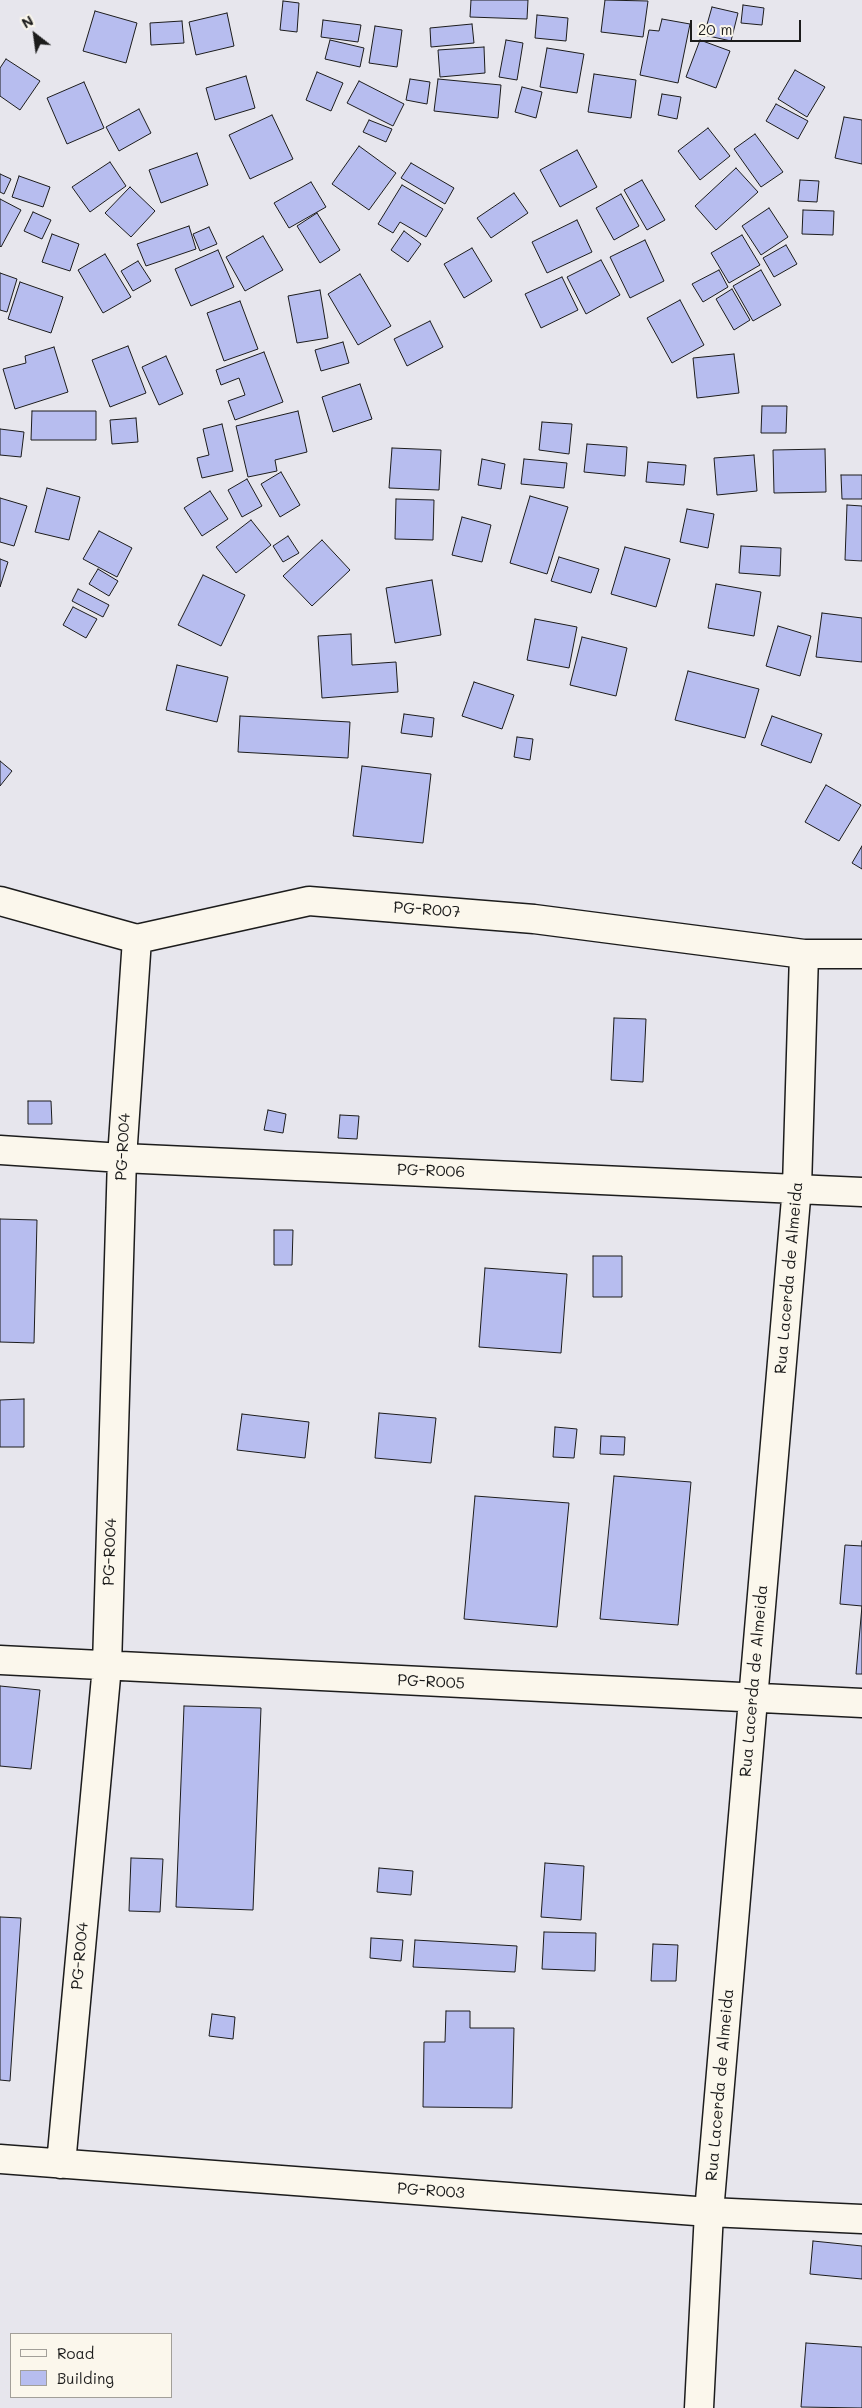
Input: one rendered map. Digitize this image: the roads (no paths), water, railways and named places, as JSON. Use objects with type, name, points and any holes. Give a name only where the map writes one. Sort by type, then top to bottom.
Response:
[{"type":"street","name":"PG-R007","points":[[0,901],[137,939],[309,901],[534,919],[804,954],[862,954]]},
{"type":"street","name":"PG-R004","points":[[61,2164],[107,1666],[122,1158],[137,939]]},
{"type":"street","name":"Rua Lacerda de Almeida","points":[[700,2408],[709,2212],[797,1187],[804,954]]},
{"type":"street","name":"PG-R006","points":[[0,1150],[122,1158],[797,1187],[862,1192]]},
{"type":"street","name":"PG-R005","points":[[0,1660],[862,1703]]},
{"type":"street","name":"PG-R003","points":[[0,2159],[709,2212],[862,2219]]}]
